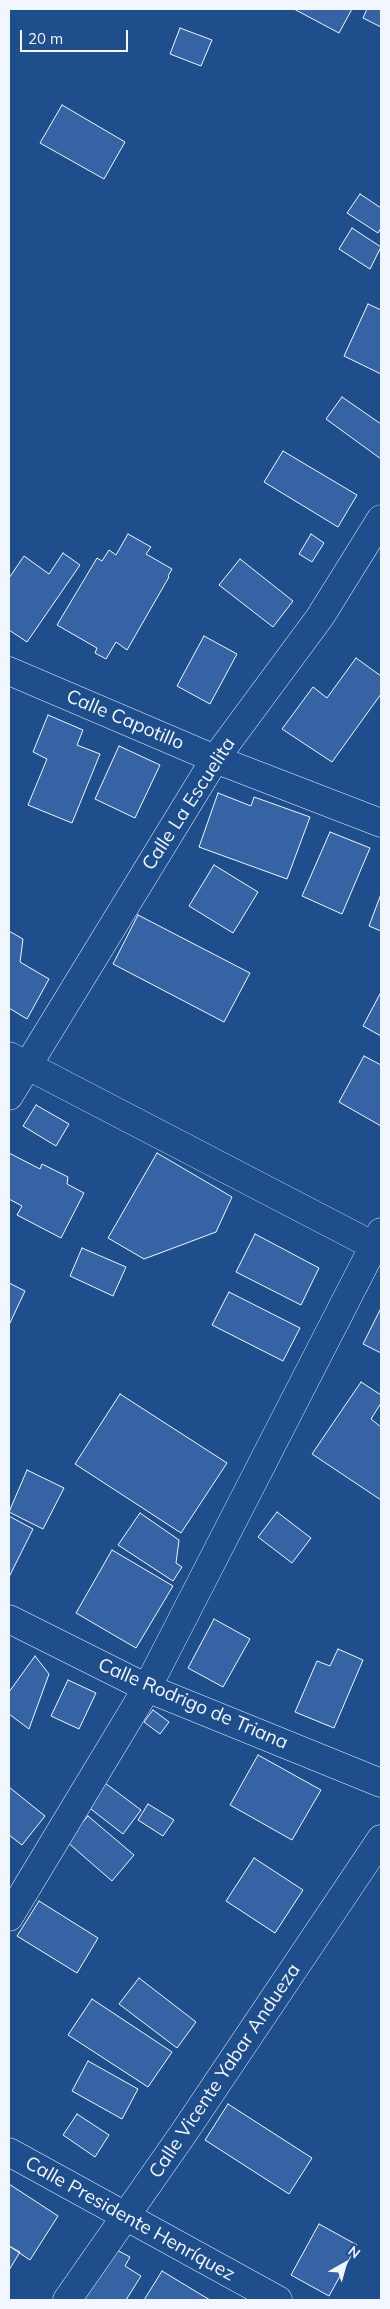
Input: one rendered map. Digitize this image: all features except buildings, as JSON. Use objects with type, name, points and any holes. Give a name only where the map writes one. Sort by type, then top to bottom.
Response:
[{"type":"street","name":"Calle La Escuelita","points":[[9,1096],[18,1060],[215,759],[320,617],[381,519]]},
{"type":"street","name":"Calle Capotillo","points":[[9,671],[215,759],[381,823]]},
{"type":"street","points":[[9,1917],[147,1688],[378,1239],[18,1060]]},
{"type":"street","name":"Calle Rodrigo de Triana","points":[[9,1619],[147,1688],[381,1783]]},
{"type":"street","name":"Calle Vicente Yabar Andueza","points":[[67,2300],[381,1840]]},
{"type":"street","name":"Calle Presidente Henríquez","points":[[9,2152],[278,2300]]}]
